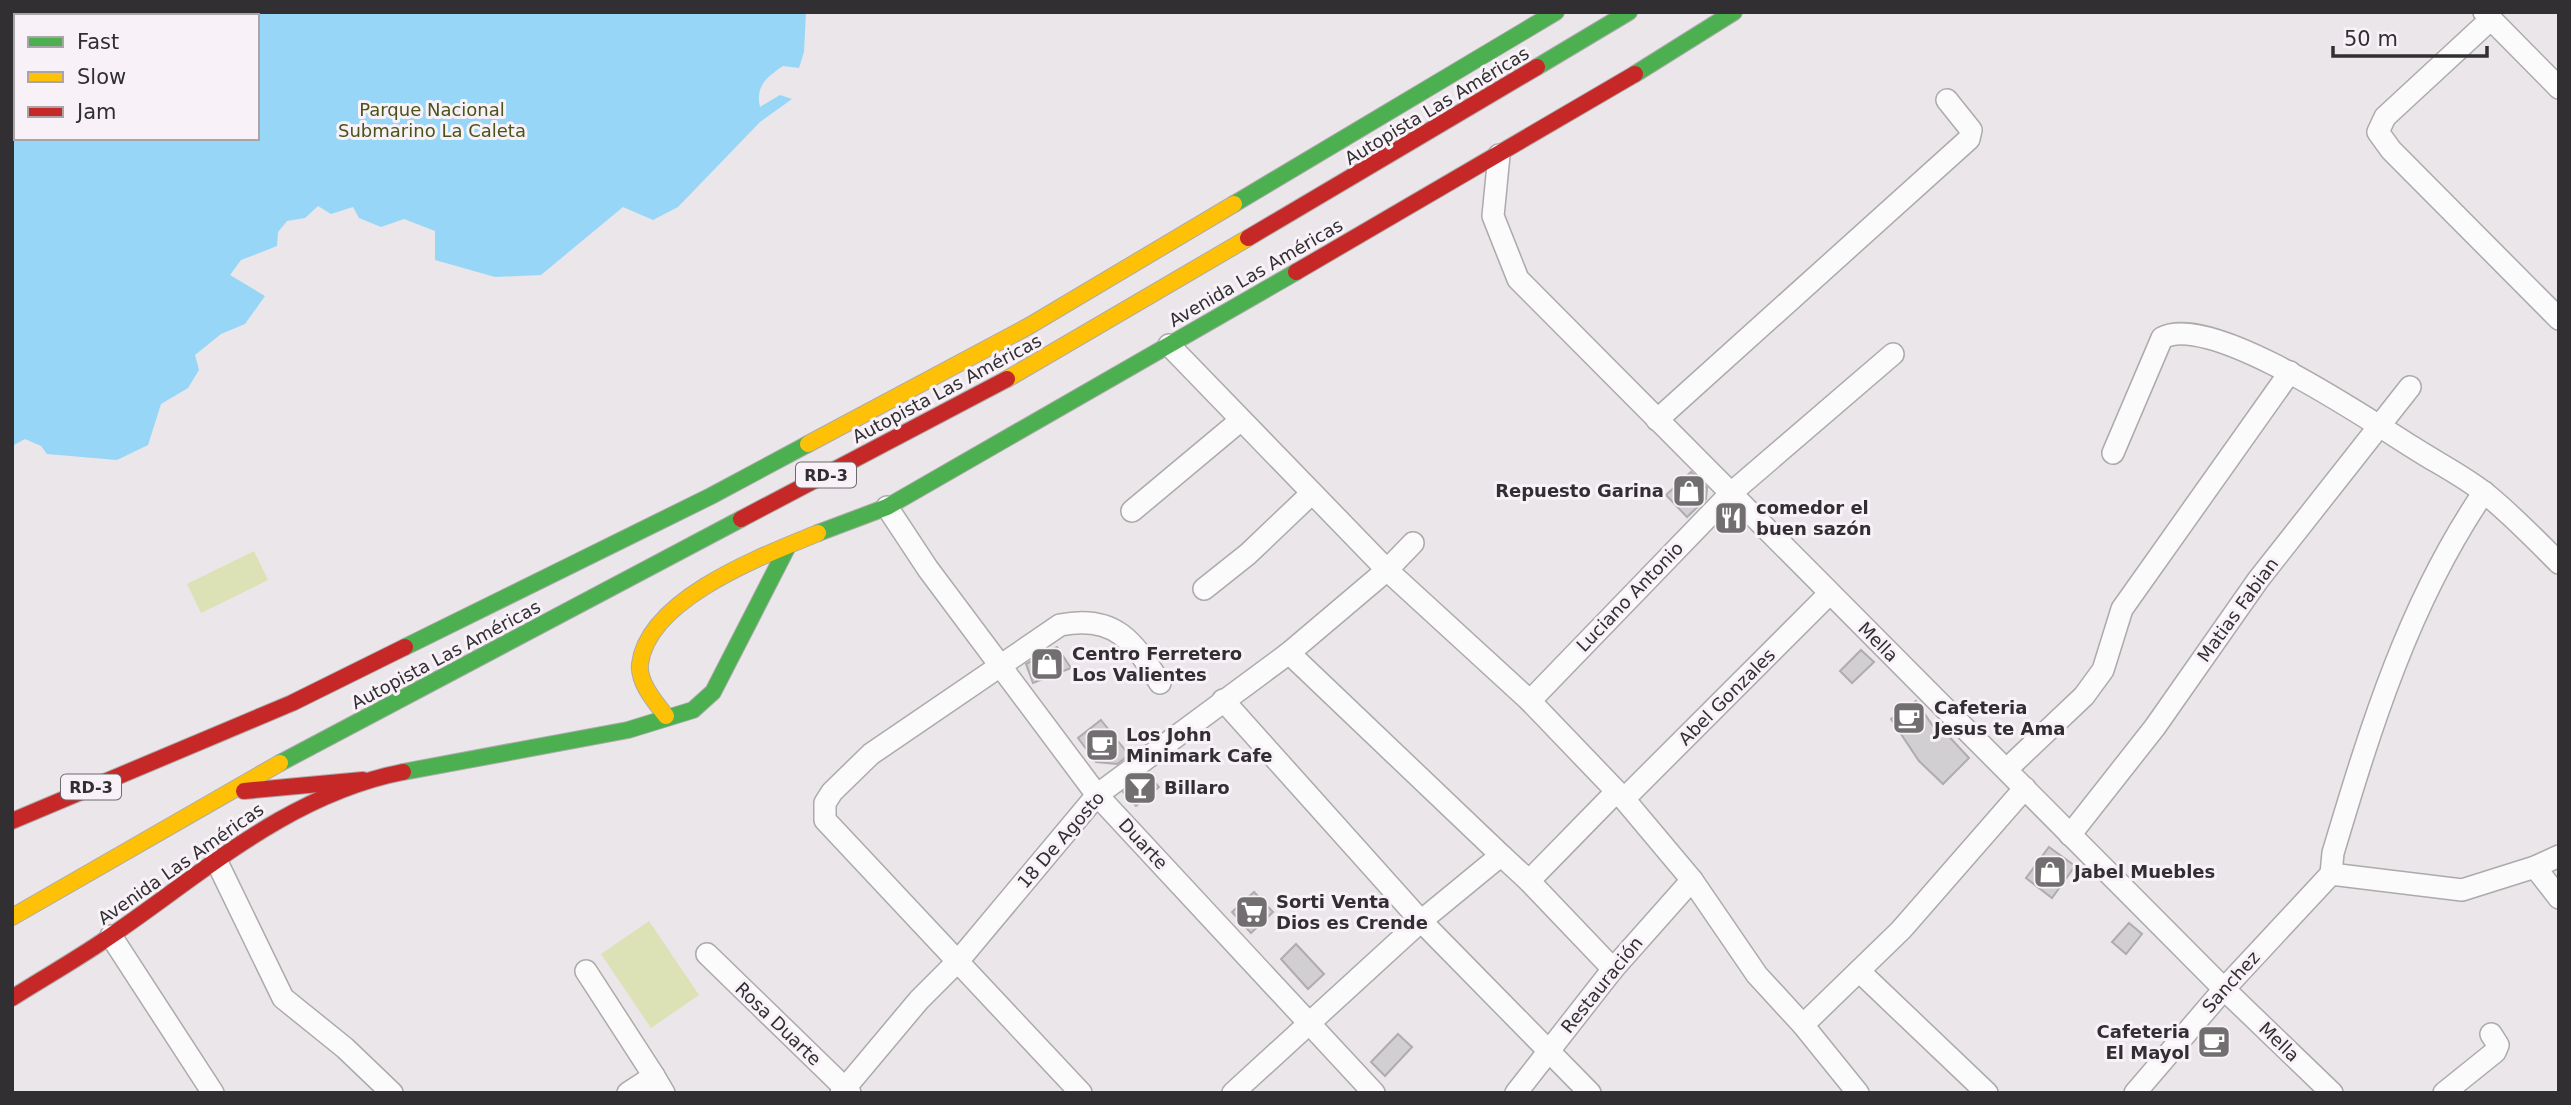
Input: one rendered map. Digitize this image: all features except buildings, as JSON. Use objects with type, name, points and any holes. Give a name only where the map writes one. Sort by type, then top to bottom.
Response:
[{"type":"main road","name":"Autopista Las Américas","points":[[12,821],[292,703],[711,496],[1029,326],[1556,12]]},
{"type":"main road","name":"Autopista Las Américas","points":[[12,917],[221,794],[1045,359],[1629,12]]},
{"type":"main road","name":"Avenida Las Américas","points":[[666,716],[650,696],[640,666],[647,638],[678,604],[715,581],[788,546],[887,508],[1499,155],[1734,12]]},
{"type":"main road","name":"Avenida Las Américas","points":[[12,998],[111,936],[216,860],[281,818],[363,780],[628,730],[666,716],[693,710],[713,692],[788,546]]},
{"type":"main road","points":[[221,794],[363,780]]},
{"type":"street","points":[[2559,88],[2488,16],[2385,117],[2378,132],[2391,150],[2559,319]]},
{"type":"street","points":[[1657,420],[1969,139],[1970,130],[1947,100]]},
{"type":"street","name":"Mella","points":[[1499,155],[1493,216],[1518,279],[1829,594],[2007,769],[2224,989],[2332,1093]]},
{"type":"street","points":[[2113,453],[2162,338],[2172,333],[2186,332],[2228,344],[2290,372],[2379,426],[2484,492],[2559,563]]},
{"type":"street","points":[[1169,345],[1387,570],[1530,701],[1620,796],[1692,880],[1757,975],[1803,1025],[1858,1093]]},
{"type":"street","name":"Luciano Antonio","points":[[1530,701],[1730,494],[1893,354]]},
{"type":"street","points":[[2007,769],[2084,696],[2103,670],[2122,609],[2290,372]]},
{"type":"street","name":"Matias Fabian","points":[[2070,835],[2155,727],[2258,580],[2410,387]]},
{"type":"street","points":[[1132,511],[1241,420]]},
{"type":"street","points":[[2484,492],[2438,565],[2383,692],[2333,853],[2331,874],[2462,890],[2550,857],[2559,898]]},
{"type":"street","points":[[1204,589],[1248,554],[1312,494]]},
{"type":"street","name":"Duarte","points":[[887,508],[928,569],[1097,795],[1374,1093]]},
{"type":"street","name":"18 De Agosto","points":[[845,1091],[919,1000],[959,960],[1097,795],[1289,653],[1387,570],[1413,543]]},
{"type":"street","name":"Abel Gonzales","points":[[1529,881],[1829,594]]},
{"type":"street","points":[[1082,1093],[825,820],[825,803],[832,792],[871,754],[1002,668],[1060,625],[1079,621],[1103,624],[1124,635],[1138,649],[1160,683]]},
{"type":"street","points":[[1289,653],[1529,881],[1613,969]]},
{"type":"street","points":[[1223,700],[1421,921],[1590,1093]]},
{"type":"street","points":[[1803,1025],[1901,930],[2025,788]]},
{"type":"street","points":[[1233,1093],[1421,921],[1502,856]]},
{"type":"street","points":[[216,860],[283,998],[345,1048],[392,1093]]},
{"type":"street","name":"Sanchez","points":[[2135,1093],[2224,989],[2331,874]]},
{"type":"street","name":"Restauración","points":[[1516,1093],[1613,969],[1692,880]]},
{"type":"street","points":[[111,936],[213,1093]]},
{"type":"street","name":"Rosa Duarte","points":[[707,954],[845,1091]]},
{"type":"street","points":[[586,971],[659,1084],[628,1093]]},
{"type":"street","points":[[1859,971],[1987,1093]]},
{"type":"street","points":[[2444,1093],[2495,1052],[2498,1045],[2491,1034]]},
{"type":"green space","points":[[254,551],[268,580],[201,613],[187,584]]},
{"type":"green space","points":[[649,921],[699,995],[651,1028],[601,954]]},
{"type":"water","name":"Parque Nacional Submarino La Caleta","points":[[12,12],[806,12],[804,52],[799,68],[783,66],[767,78],[759,93],[760,107],[780,95],[792,99],[760,122],[678,207],[653,220],[623,207],[541,275],[495,277],[435,260],[435,231],[404,219],[381,227],[359,218],[353,207],[331,214],[318,206],[305,218],[287,221],[278,232],[277,246],[241,260],[230,275],[265,296],[245,324],[221,334],[195,355],[199,370],[188,388],[161,404],[148,445],[117,460],[47,454],[41,446],[25,439],[12,446]]},
{"type":"traffic: fast","points":[[1234,204],[1556,12]]},
{"type":"traffic: fast","points":[[1537,67],[1629,12]]},
{"type":"traffic: fast","points":[[1635,74],[1734,12]]},
{"type":"traffic: fast","points":[[818,533],[887,507],[1296,272]]},
{"type":"traffic: fast","points":[[405,647],[711,496],[808,444]]},
{"type":"traffic: fast","points":[[280,763],[741,519]]},
{"type":"traffic: fast","points":[[403,772],[628,730],[693,710],[713,692],[788,546]]},
{"type":"traffic: slow","points":[[808,444],[1029,326],[1234,204]]},
{"type":"traffic: slow","points":[[1007,379],[1248,238]]},
{"type":"traffic: slow","points":[[666,716],[648,692],[640,671],[648,640],[664,619],[686,599],[712,582],[769,553],[818,533]]},
{"type":"traffic: slow","points":[[12,917],[280,763]]},
{"type":"traffic: jam","points":[[1248,238],[1537,67]]},
{"type":"traffic: jam","points":[[1296,272],[1635,74]]},
{"type":"traffic: jam","points":[[741,519],[1007,379]]},
{"type":"traffic: jam","points":[[12,821],[292,703],[405,647]]},
{"type":"traffic: jam","points":[[12,998],[100,943],[250,838],[286,817],[323,798],[362,783],[403,772]]},
{"type":"traffic: jam","points":[[244,791],[363,780]]},
{"type":"place","name":"Repuesto Garina","points":[[1689,491]]},
{"type":"place","name":"comedor el buen sazón","points":[[1731,518]]},
{"type":"place","name":"Centro Ferretero Los Valientes","points":[[1047,664]]},
{"type":"place","name":"Cafeteria Jesus te Ama","points":[[1909,718]]},
{"type":"place","name":"Los John Minimark Cafe","points":[[1102,745]]},
{"type":"place","name":"Billaro","points":[[1140,788]]},
{"type":"place","name":"Jabel Muebles","points":[[2050,872]]},
{"type":"place","name":"Sorti Venta Dios es Crende","points":[[1252,912]]},
{"type":"place","name":"Cafeteria El Mayol","points":[[2214,1042]]}]
